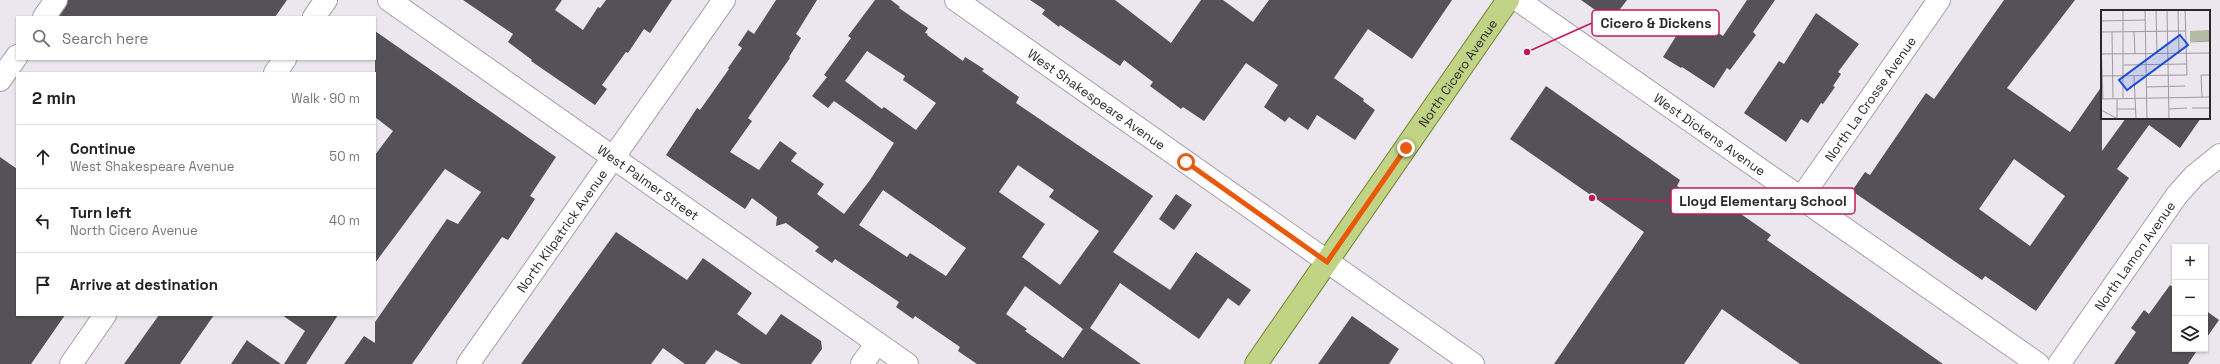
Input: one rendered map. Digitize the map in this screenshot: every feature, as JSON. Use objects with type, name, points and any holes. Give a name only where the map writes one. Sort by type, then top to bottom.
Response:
[{"type":"main road","name":"North Cicero Avenue","points":[[1256,364],[1508,0]]},
{"type":"street","points":[[45,16],[56,0]]},
{"type":"street","points":[[315,16],[326,0]]},
{"type":"street","name":"West Palmer Street","points":[[389,0],[907,364]]},
{"type":"street","name":"North Kilpatrick Avenue","points":[[468,364],[724,0]]},
{"type":"street","name":"West Shakespeare Avenue","points":[[956,0],[1473,364]]},
{"type":"street","name":"West Dickens Avenue","points":[[1518,0],[2038,364]]},
{"type":"street","name":"North La Crosse Avenue","points":[[1801,198],[1939,0]]},
{"type":"street","points":[[0,80],[16,57]]},
{"type":"street","points":[[276,72],[283,60]]},
{"type":"street","name":"North Lamon Avenue","points":[[2059,364],[2177,195],[2194,176],[2220,155]]},
{"type":"street","points":[[71,364],[104,316]]},
{"type":"street","points":[[862,364],[877,343]]},
{"type":"building","points":[[68,0],[287,0],[276,16],[60,16]]},
{"type":"building","points":[[463,0],[562,0],[555,10],[583,30],[598,7],[600,8],[606,0],[672,0],[650,33],[644,29],[628,53],[626,52],[602,85],[607,89],[595,105],[531,61],[532,60],[508,42],[513,34]]},
{"type":"building","points":[[776,0],[817,0],[796,34],[801,38],[789,57],[790,58],[748,118],[752,121],[730,152],[759,170],[780,141],[797,153],[791,161],[824,184],[817,194],[844,214],[870,180],[894,143],[834,101],[828,108],[812,96],[827,77],[824,75],[851,38],[848,36],[875,0],[891,0],[900,7],[899,8],[928,28],[925,33],[928,34],[927,35],[963,61],[965,57],[984,69],[982,71],[1019,97],[1016,103],[1153,196],[1113,252],[1170,290],[1196,252],[1251,290],[1239,306],[1228,298],[1199,339],[1120,283],[1090,328],[1141,364],[977,364],[958,351],[960,347],[915,316],[913,319],[896,307],[899,302],[835,259],[832,263],[815,251],[819,247],[786,223],[776,226],[777,217],[752,198],[745,209],[666,155],[697,108],[700,110],[729,69],[728,68],[742,48],[738,45],[748,30],[754,34]],"holes":[[[867,51],[905,76],[903,80],[936,103],[916,130],[884,107],[882,109],[845,81]],[[1018,165],[1054,190],[1049,197],[1099,231],[1060,285],[1022,257],[1045,224],[999,192]],[[883,190],[966,248],[946,276],[910,253],[907,257],[859,225]],[[1025,286],[1083,329],[1063,358],[1025,331],[1027,329],[1006,314]]]},
{"type":"building","points":[[1030,0],[1115,0],[1171,43],[1201,0],[1223,0],[1253,22],[1269,0],[1452,0],[1412,59],[1368,29],[1334,78],[1364,99],[1363,101],[1375,110],[1355,140],[1317,115],[1308,130],[1289,117],[1285,122],[1264,107],[1278,85],[1246,63],[1204,121],[1183,107],[1181,109],[1150,86],[1153,82],[1124,60],[1120,66],[1060,25],[1059,27],[1042,14],[1045,10]]},
{"type":"building","points":[[1581,0],[1627,0],[1611,21]]},
{"type":"building","points":[[1747,0],[1775,0],[1753,32],[1756,35],[1730,70],[1727,68],[1714,88],[1682,67],[1681,68],[1663,57],[1690,14],[1723,36]]},
{"type":"building","points":[[2004,0],[2075,0],[2007,88],[2070,132],[2101,87],[2102,151],[2125,119],[2200,119],[2180,148],[2149,125],[2117,169],[2129,178],[2036,311],[1985,276],[1982,280],[1852,191],[1865,172],[1870,175],[1926,93],[1934,99]],"holes":[[[2014,159],[2065,196],[2030,246],[1979,209]]]},
{"type":"building","points":[[1816,13],[1859,44],[1838,72],[1841,74],[1833,86],[1835,87],[1823,104],[1821,103],[1808,123],[1801,119],[1786,142],[1744,113],[1779,61],[1784,64]]},
{"type":"building","points":[[376,32],[556,157],[530,196],[535,199],[508,240],[502,237],[412,364],[344,364],[364,336],[375,343],[375,322],[447,219],[458,224],[481,192],[445,169],[376,262],[376,154],[393,131],[376,118]]},
{"type":"building","points":[[1546,86],[1680,180],[1677,186],[1707,206],[1715,196],[1771,235],[1767,240],[1943,364],[1800,364],[1722,309],[1684,364],[1554,364],[1644,232],[1510,139]]},
{"type":"building","points":[[0,157],[16,168],[16,316],[64,316],[31,364],[0,364]]},
{"type":"building","points":[[1176,194],[1192,205],[1174,230],[1159,219]]},
{"type":"building","points":[[616,232],[687,280],[703,258],[752,293],[737,314],[766,335],[781,314],[821,341],[822,349],[811,364],[741,364],[716,350],[705,364],[685,364],[663,348],[651,364],[521,364]]},
{"type":"building","points":[[2170,285],[2172,287],[2172,352],[2196,352],[2188,364],[2114,364],[2136,332],[2131,328],[2144,310],[2149,314]]},
{"type":"building","points":[[2208,312],[2219,320],[2208,336]]},
{"type":"building","points":[[158,316],[213,316],[180,364],[124,364]]},
{"type":"building","points":[[283,316],[337,316],[306,364],[284,364],[305,331]]},
{"type":"building","points":[[1352,316],[1399,349],[1389,364],[1318,364]]},
{"type":"building","points":[[247,340],[249,342],[281,364],[231,364]]},
{"type":"place","name":"Cicero & Dickens","points":[[1527,52]]},
{"type":"place","name":"Lloyd Elementary School","points":[[1592,198]]},
{"type":"route","points":[[1186,162],[1327,262],[1406,148]]}]
